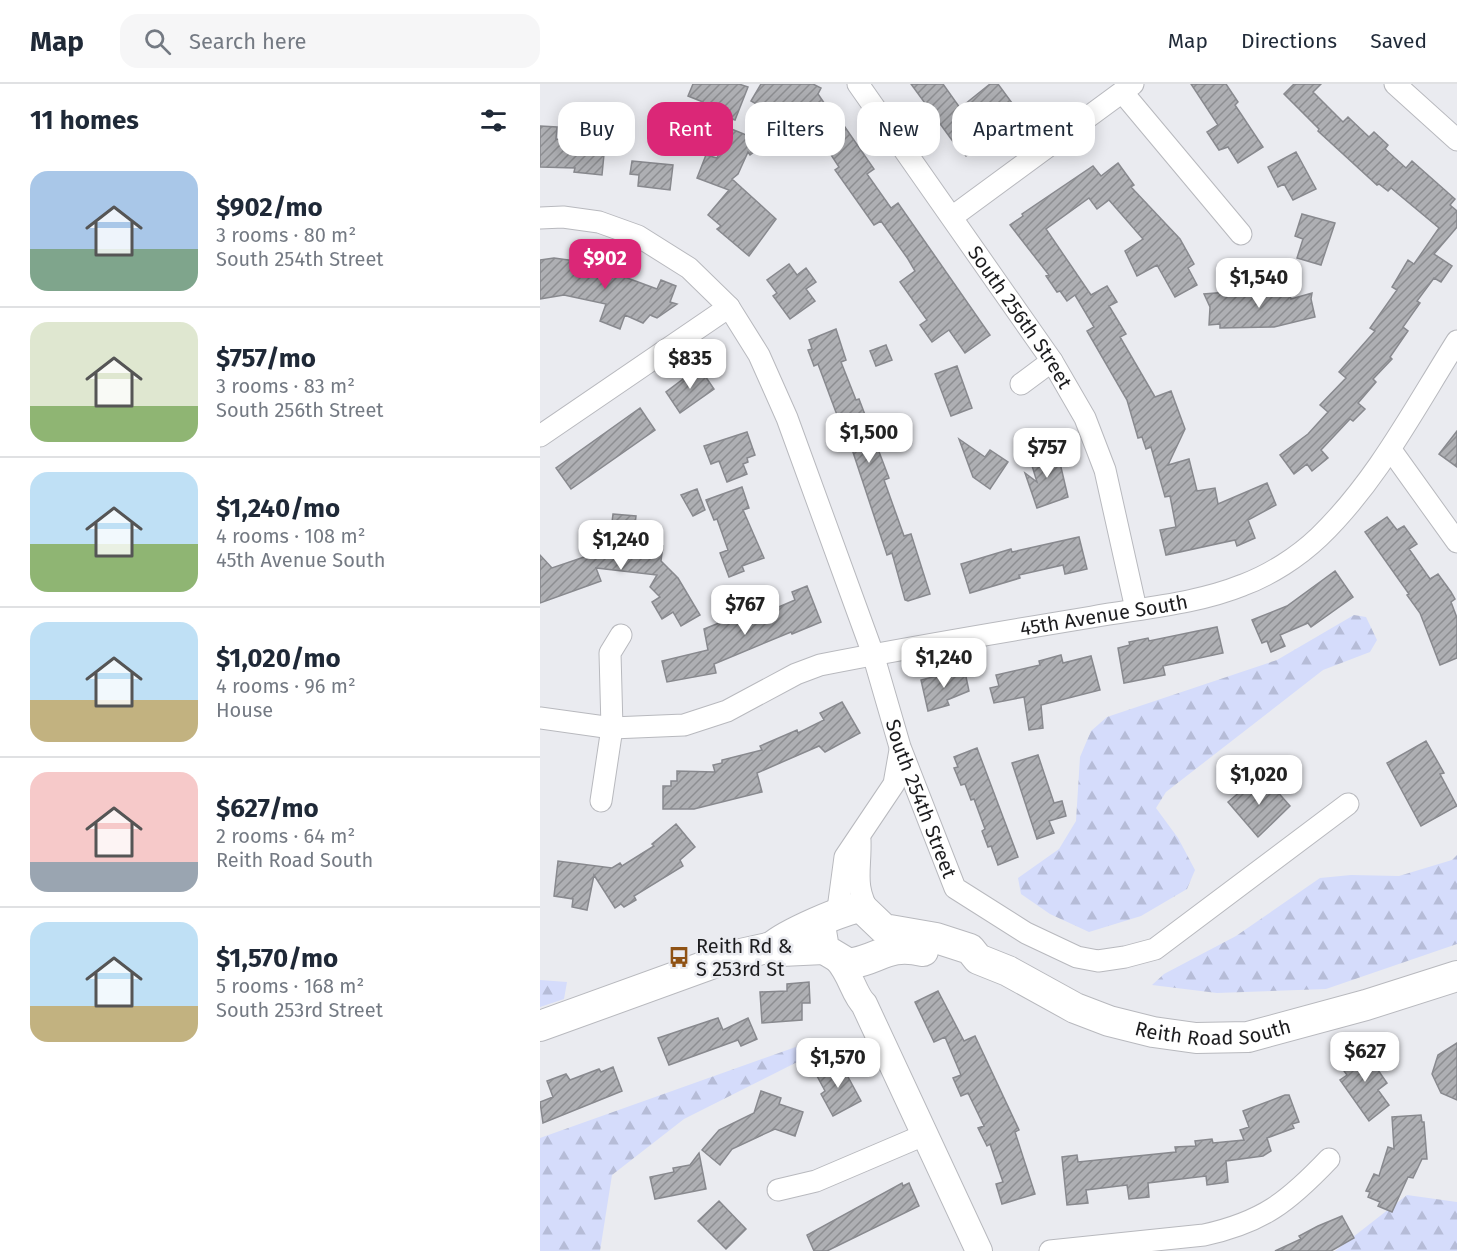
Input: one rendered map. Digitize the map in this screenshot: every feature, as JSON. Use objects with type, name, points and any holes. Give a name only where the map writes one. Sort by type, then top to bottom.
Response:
[{"type":"main road","name":"Reith Road South","points":[[978,958],[963,963],[904,947],[887,950],[849,964],[831,954],[781,951],[772,947],[791,933],[854,907],[862,908],[894,932],[958,944],[970,949],[978,958],[1008,971],[1075,1008],[1108,1021],[1153,1032],[1196,1038],[1248,1037],[1366,1005],[1457,976]]},
{"type":"main road","points":[[831,954],[821,930],[833,916]]},
{"type":"main road","points":[[873,957],[882,944],[874,919]]},
{"type":"main road","points":[[540,1026],[736,955],[772,947]]},
{"type":"street","name":"South 256th Street","points":[[858,84],[1052,362],[1085,418],[1105,470],[1136,609]]},
{"type":"street","points":[[1395,84],[1457,140]]},
{"type":"street","points":[[952,217],[1128,89],[1241,234]]},
{"type":"street","name":"South 254th Street","points":[[540,218],[563,217],[599,222],[638,236],[689,268],[729,306],[759,355],[787,418],[873,654],[900,747],[955,888],[1026,933],[1077,957],[1098,961],[1125,957],[1155,949],[1348,804]]},
{"type":"street","points":[[540,436],[729,306]]},
{"type":"street","name":"45th Avenue South","points":[[540,718],[612,728],[684,725],[727,711],[796,674],[820,665],[1136,609],[1233,588],[1277,569],[1318,538],[1355,499],[1391,450],[1457,341]]},
{"type":"street","points":[[1021,384],[1052,362]]},
{"type":"street","points":[[1391,450],[1457,542]]},
{"type":"street","points":[[601,801],[612,728],[610,653],[621,635]]},
{"type":"street","points":[[833,916],[838,909],[845,857],[850,846],[860,837],[894,784],[899,767],[900,747]]},
{"type":"street","points":[[860,837],[857,885],[862,900],[874,919]]},
{"type":"street","points":[[831,954],[848,971],[858,998],[864,1004],[979,1251]]},
{"type":"street","points":[[864,1004],[866,968],[873,957]]},
{"type":"street","points":[[778,1190],[816,1181],[924,1135]]},
{"type":"street","points":[[1050,1251],[1204,1236],[1227,1230],[1250,1222],[1279,1205],[1294,1194],[1329,1159]]},
{"type":"green space","points":[[1354,615],[1366,617],[1377,640],[1370,652],[1323,670],[1166,792],[1156,808],[1178,838],[1195,870],[1187,889],[1141,916],[1089,932],[1050,914],[1021,894],[1018,878],[1059,849],[1076,821],[1080,757],[1091,731],[1107,717],[1277,660]]},
{"type":"green space","points":[[1457,855],[1457,944],[1326,989],[1217,993],[1152,985],[1164,974],[1236,936],[1320,878],[1351,875],[1399,876],[1452,860]]},
{"type":"green space","points":[[540,980],[567,982],[564,999],[540,1007]]},
{"type":"green space","points":[[821,1038],[825,1048],[684,1119],[612,1175],[600,1251],[540,1251],[540,1138]]},
{"type":"green space","points":[[1407,1195],[1457,1202],[1457,1251],[1335,1251]]},
{"type":"building","points":[[693,84],[739,84],[748,87],[735,120],[733,119],[733,102],[703,102],[688,96]]},
{"type":"building","points":[[761,84],[813,84],[821,88],[818,94],[823,102],[753,102],[751,101]]},
{"type":"building","points":[[911,84],[943,84],[956,102],[952,102],[952,140],[940,124],[940,102],[924,102]]},
{"type":"building","points":[[990,84],[998,84],[1011,102],[968,102]]},
{"type":"building","points":[[1191,84],[1226,84],[1238,102],[1235,105],[1263,147],[1238,163],[1228,147],[1219,150],[1207,132],[1218,125]]},
{"type":"building","points":[[1294,84],[1321,84],[1313,92],[1343,122],[1348,117],[1369,137],[1374,132],[1388,145],[1385,149],[1406,168],[1412,161],[1455,199],[1450,205],[1457,211],[1457,227],[1434,254],[1452,266],[1441,282],[1434,278],[1417,301],[1420,303],[1403,327],[1408,331],[1390,357],[1392,359],[1373,379],[1376,382],[1358,403],[1365,409],[1353,421],[1350,419],[1321,450],[1328,458],[1312,471],[1307,464],[1294,474],[1280,455],[1308,434],[1328,412],[1320,405],[1346,378],[1339,372],[1375,331],[1370,328],[1397,290],[1392,287],[1408,260],[1414,264],[1439,228],[1391,188],[1388,191],[1379,184],[1377,185],[1318,131],[1319,129],[1284,94]]},
{"type":"building","points":[[540,126],[557,127],[558,156],[604,156],[602,175],[574,172],[575,168],[540,167]]},
{"type":"building","points":[[845,127],[857,144],[857,156],[865,156],[874,169],[867,174],[891,208],[898,203],[990,335],[965,353],[949,330],[932,342],[920,325],[927,320],[900,282],[915,271],[881,221],[874,225],[835,170],[839,167],[832,156],[845,156]]},
{"type":"building","points":[[733,130],[745,134],[746,156],[738,174],[732,179],[776,219],[749,256],[717,229],[721,226],[708,215],[729,190],[697,178],[706,156],[717,158],[718,156],[733,156]]},
{"type":"building","points":[[1296,152],[1316,189],[1293,200],[1284,184],[1278,187],[1268,167]]},
{"type":"building","points":[[632,161],[673,165],[670,190],[638,186],[639,175],[630,174]]},
{"type":"building","points":[[1118,163],[1134,185],[1131,187],[1180,239],[1194,264],[1188,268],[1197,285],[1175,297],[1157,265],[1137,276],[1125,251],[1143,239],[1109,200],[1097,209],[1089,198],[1046,229],[1091,295],[1107,286],[1117,302],[1109,306],[1126,334],[1120,337],[1155,397],[1171,391],[1185,429],[1168,465],[1189,459],[1197,491],[1215,488],[1218,504],[1267,483],[1276,505],[1248,520],[1255,538],[1237,546],[1235,540],[1166,555],[1160,530],[1176,527],[1170,496],[1165,497],[1151,447],[1146,449],[1142,437],[1138,438],[1127,400],[1087,331],[1094,327],[1075,295],[1067,301],[1060,291],[1057,292],[1046,276],[1049,275],[1010,225],[1023,216],[1022,214],[1093,166],[1101,176]]},
{"type":"building","points":[[1302,214],[1335,223],[1321,265],[1297,258],[1303,239],[1295,236]]},
{"type":"building","points":[[554,258],[604,265],[603,269],[657,289],[661,280],[676,286],[670,302],[677,304],[657,318],[650,315],[643,323],[625,315],[620,329],[600,321],[606,304],[564,295],[540,299],[540,260]]},
{"type":"building","points":[[789,264],[797,275],[806,268],[816,282],[806,289],[815,301],[790,319],[773,296],[777,293],[767,280]]},
{"type":"building","points":[[1287,284],[1291,299],[1312,293],[1315,317],[1274,327],[1220,328],[1220,324],[1209,325],[1210,307],[1204,294],[1240,291],[1240,296]]},
{"type":"building","points":[[836,329],[846,360],[841,362],[856,400],[859,399],[889,478],[884,480],[904,536],[911,534],[930,594],[908,601],[905,600],[892,553],[887,555],[843,422],[840,423],[818,364],[814,366],[808,350],[812,349],[809,340]]},
{"type":"building","points":[[886,345],[892,360],[876,366],[870,351]]},
{"type":"building","points":[[957,366],[972,408],[951,416],[935,374]]},
{"type":"building","points":[[699,367],[714,389],[680,413],[666,392]]},
{"type":"building","points":[[640,408],[655,430],[571,489],[556,468]]},
{"type":"building","points":[[1457,431],[1457,467],[1439,454]]},
{"type":"building","points":[[747,432],[755,455],[747,458],[748,462],[743,464],[747,474],[727,482],[719,461],[711,464],[704,446]]},
{"type":"building","points":[[959,439],[985,457],[990,450],[1008,462],[990,489],[973,477]]},
{"type":"building","points":[[1051,449],[1057,464],[1060,463],[1068,497],[1037,508],[1025,473],[1037,482],[1029,456]]},
{"type":"building","points":[[742,487],[749,508],[743,510],[764,558],[742,566],[744,571],[729,577],[720,553],[728,550],[717,519],[714,520],[706,500]]},
{"type":"building","points":[[697,489],[705,510],[693,516],[681,495]]},
{"type":"building","points":[[613,514],[636,516],[633,542],[663,546],[661,561],[678,578],[700,615],[681,626],[673,612],[662,619],[652,602],[660,597],[650,587],[657,575],[596,568],[601,581],[540,603],[540,555],[552,568],[593,554],[590,547],[610,539]]},
{"type":"building","points":[[1387,517],[1397,530],[1404,526],[1417,544],[1409,549],[1430,579],[1438,574],[1455,599],[1451,602],[1457,618],[1457,658],[1440,665],[1420,613],[1365,532]]},
{"type":"building","points":[[1079,537],[1087,569],[1065,574],[1063,565],[1019,575],[1020,578],[970,593],[961,564],[1011,549],[1012,552]]},
{"type":"building","points":[[1335,571],[1353,597],[1311,627],[1308,623],[1280,635],[1285,646],[1271,652],[1267,641],[1262,643],[1252,620],[1287,606]]},
{"type":"building","points":[[807,586],[821,622],[714,664],[716,673],[667,682],[662,661],[708,650],[704,629],[759,607],[762,614],[795,600],[792,592]]},
{"type":"building","points":[[1217,627],[1223,653],[1163,666],[1165,675],[1124,683],[1118,648],[1130,645],[1129,642],[1148,638],[1149,641]]},
{"type":"building","points":[[1061,655],[1063,663],[1091,656],[1100,690],[1041,705],[1043,728],[1029,730],[1024,697],[994,703],[990,688],[999,686],[996,675],[1040,665],[1039,661]]},
{"type":"building","points":[[956,671],[957,674],[965,672],[969,691],[947,700],[949,705],[928,711],[921,680]]},
{"type":"building","points":[[842,702],[860,733],[825,752],[819,746],[757,773],[762,792],[694,809],[663,809],[663,786],[671,786],[671,781],[677,781],[677,771],[715,772],[713,765],[722,763],[722,760],[762,750],[760,746],[797,730],[798,733],[824,720],[820,713]]},
{"type":"building","points":[[1426,741],[1444,773],[1440,774],[1457,806],[1421,826],[1387,763]]},
{"type":"building","points":[[977,748],[1018,857],[998,865],[982,831],[985,829],[974,799],[971,800],[965,784],[961,785],[954,768],[958,767],[954,757]]},
{"type":"building","points":[[1038,755],[1054,803],[1062,801],[1066,816],[1049,821],[1054,833],[1037,839],[1012,763]]},
{"type":"building","points":[[1256,778],[1270,793],[1275,789],[1290,806],[1258,837],[1228,802]]},
{"type":"building","points":[[676,824],[695,847],[680,860],[683,866],[634,896],[636,900],[624,907],[621,904],[615,908],[594,875],[587,910],[572,907],[573,899],[554,896],[558,861],[612,868],[620,863],[622,866],[654,846],[652,844]]},
{"type":"building","points":[[809,982],[810,1003],[802,1003],[802,1020],[762,1023],[760,992],[787,991],[787,984]]},
{"type":"building","points":[[938,991],[964,1041],[975,1036],[1019,1130],[1015,1132],[1035,1194],[1002,1204],[996,1184],[1003,1182],[990,1144],[987,1146],[978,1128],[984,1126],[968,1093],[961,1096],[953,1078],[961,1075],[945,1037],[934,1042],[915,1002]]},
{"type":"building","points":[[718,1018],[723,1030],[748,1018],[757,1039],[741,1046],[738,1040],[669,1065],[658,1038]]},
{"type":"building","points":[[1457,1043],[1457,1100],[1441,1093],[1432,1074],[1438,1055]]},
{"type":"building","points":[[1362,1048],[1367,1055],[1381,1057],[1378,1070],[1387,1083],[1378,1090],[1389,1105],[1369,1121],[1340,1080],[1347,1075],[1339,1064]]},
{"type":"building","points":[[840,1062],[861,1101],[833,1116],[821,1094],[825,1091],[816,1074]]},
{"type":"building","points":[[613,1067],[622,1091],[543,1123],[540,1102],[553,1097],[547,1081],[566,1074],[570,1080],[599,1069],[601,1072]]},
{"type":"building","points":[[761,1091],[781,1098],[779,1104],[803,1112],[795,1136],[775,1129],[732,1149],[720,1165],[702,1150],[719,1130],[754,1113]]},
{"type":"building","points":[[1289,1095],[1299,1122],[1292,1124],[1294,1128],[1267,1138],[1271,1151],[1263,1156],[1226,1161],[1228,1182],[1207,1185],[1206,1176],[1148,1183],[1149,1197],[1129,1199],[1127,1185],[1086,1190],[1088,1203],[1067,1205],[1062,1157],[1077,1155],[1078,1162],[1176,1152],[1175,1147],[1196,1146],[1195,1141],[1212,1139],[1213,1143],[1244,1140],[1240,1130],[1249,1127],[1243,1111]]},
{"type":"building","points":[[1421,1115],[1422,1122],[1424,1122],[1427,1159],[1422,1159],[1413,1178],[1408,1177],[1392,1212],[1378,1206],[1380,1202],[1368,1197],[1370,1192],[1366,1191],[1374,1174],[1379,1176],[1388,1147],[1394,1149],[1392,1117]]},
{"type":"building","points":[[699,1153],[706,1189],[655,1199],[650,1177],[674,1172],[673,1168],[690,1165]]},
{"type":"building","points":[[902,1183],[903,1186],[909,1183],[919,1206],[827,1251],[814,1251],[807,1235]]},
{"type":"building","points":[[719,1201],[746,1229],[726,1249],[698,1221]]},
{"type":"building","points":[[1342,1216],[1354,1238],[1331,1251],[1275,1251],[1301,1239],[1299,1236],[1318,1226]]},
{"type":"place","name":"Reith Rd & S 253rd St","points":[[679,957]]}]
